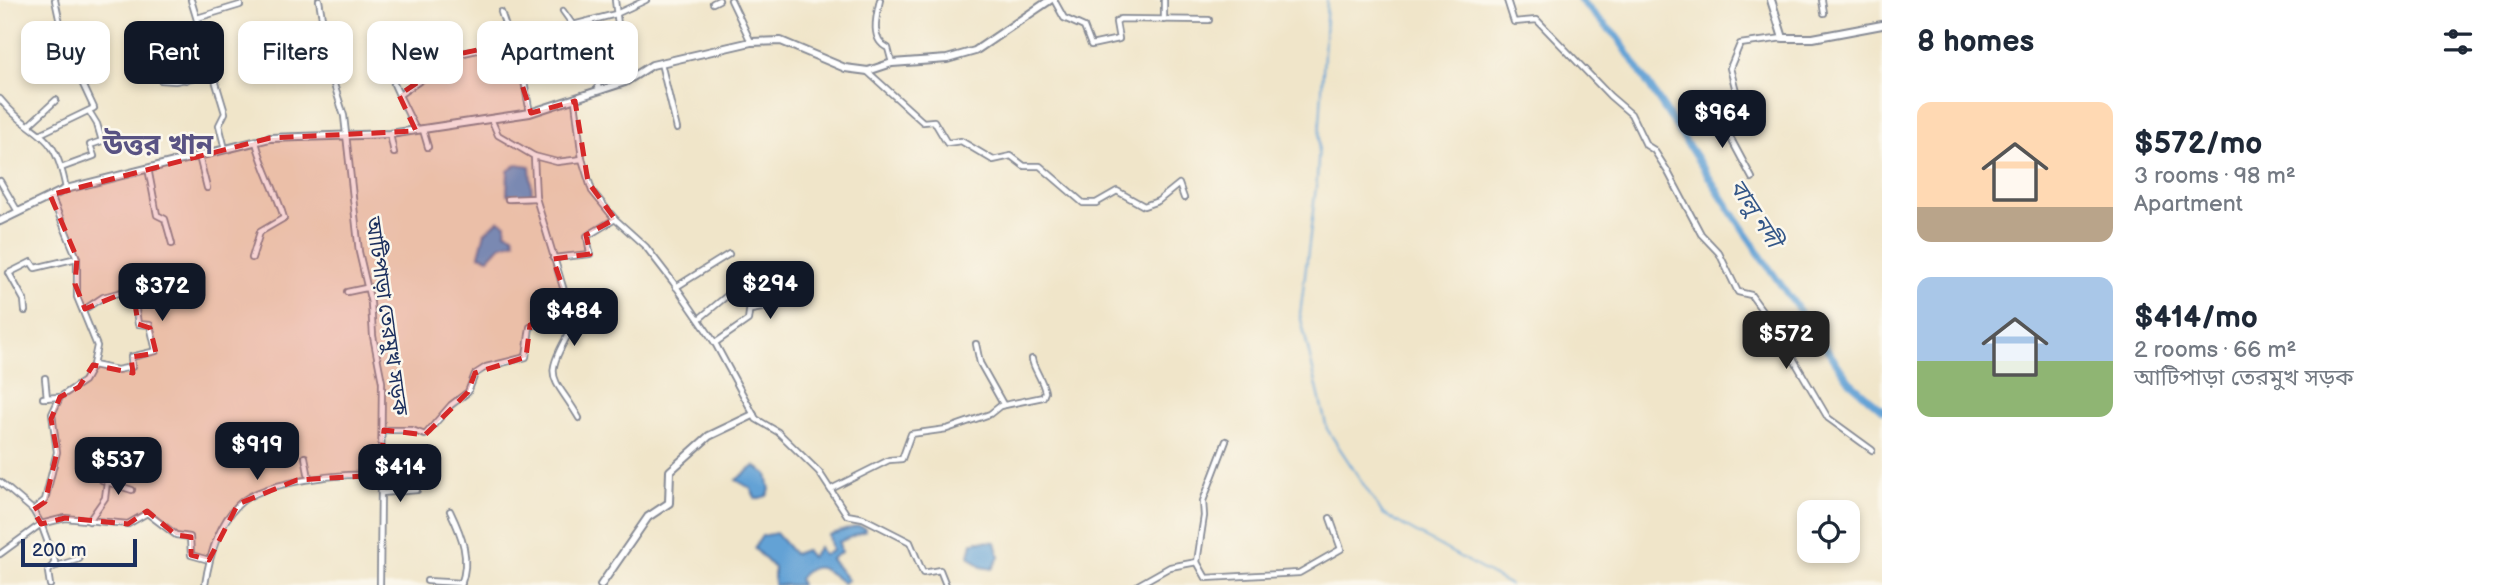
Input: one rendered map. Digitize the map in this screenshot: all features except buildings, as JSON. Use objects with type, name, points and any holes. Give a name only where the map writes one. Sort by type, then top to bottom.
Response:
[{"type":"main road","points":[[638,74],[652,65],[751,43],[781,41],[845,68],[867,71],[892,63],[947,59],[975,51],[1052,0]]},
{"type":"main road","points":[[1771,0],[1783,38],[1843,34],[1882,25]]},
{"type":"main road","points":[[0,221],[17,210],[66,189],[280,136],[390,134],[492,121],[575,101],[619,84]]},
{"type":"main road","points":[[601,585],[648,517],[669,503],[670,471],[709,436],[753,415]]},
{"type":"street","points":[[42,133],[89,111],[94,105],[65,46],[55,0]]},
{"type":"street","points":[[191,0],[198,21]]},
{"type":"street","name":"আটিপাড়া তেরমুখ সড়ক","points":[[319,0],[332,78],[347,136],[348,168],[382,382],[384,430],[380,475],[380,585]]},
{"type":"street","points":[[615,0],[617,21]]},
{"type":"street","points":[[562,11],[573,24],[616,14],[646,0]]},
{"type":"street","points":[[731,0],[751,43]]},
{"type":"street","points":[[880,0],[876,37],[881,45],[888,48],[892,63]]},
{"type":"street","points":[[1052,0],[1064,18],[1084,27],[1091,45],[1119,39],[1118,20],[1209,20]]},
{"type":"street","points":[[1164,0],[1164,20]]},
{"type":"street","points":[[1507,0],[1512,20],[1537,20],[1631,114],[1646,145],[1654,150],[1668,172],[1700,234],[1719,253],[1738,292],[1751,295],[1777,331],[1828,418],[1872,450]]},
{"type":"street","points":[[1822,0],[1824,13]]},
{"type":"street","points":[[197,18],[240,5]]},
{"type":"street","points":[[501,12],[503,21]]},
{"type":"street","points":[[1745,125],[1740,116],[1730,68],[1737,48],[1740,44],[1783,38]]},
{"type":"street","points":[[399,95],[459,54],[477,50]]},
{"type":"street","points":[[661,63],[677,129]]},
{"type":"street","points":[[867,71],[923,122],[934,121],[947,143],[961,141],[993,160],[1010,156],[1024,166],[1040,166],[1083,203],[1096,203],[1116,191],[1144,206],[1158,201],[1179,184],[1184,198]]},
{"type":"street","points":[[216,84],[225,113],[219,125],[225,149]]},
{"type":"street","points":[[394,84],[428,147]]},
{"type":"street","points":[[525,84],[530,113]]},
{"type":"street","points":[[598,84],[599,91]]},
{"type":"street","points":[[0,99],[42,133],[56,149],[66,189]]},
{"type":"street","points":[[30,124],[56,100]]},
{"type":"street","points":[[575,101],[582,159],[592,191],[615,219],[646,247],[699,318],[753,415],[778,432],[833,488],[847,514],[863,518],[910,542],[923,573],[940,570],[946,585]]},
{"type":"street","points":[[61,168],[94,156],[90,145],[102,141],[97,124],[89,111]]},
{"type":"street","points":[[1740,116],[1723,124],[1752,178]]},
{"type":"street","points":[[492,121],[498,135],[534,156],[557,162],[582,159]]},
{"type":"street","points":[[390,134],[394,153]]},
{"type":"street","points":[[252,258],[260,232],[284,218],[276,193],[266,177],[256,142]]},
{"type":"street","points":[[199,156],[207,188]]},
{"type":"street","points":[[534,156],[536,198],[553,258],[565,294],[581,309],[573,318],[570,333],[555,359],[554,382],[579,418]]},
{"type":"street","points":[[147,168],[157,215],[165,219],[172,244]]},
{"type":"street","points":[[0,181],[17,210]]},
{"type":"street","points":[[45,378],[45,398],[60,397],[79,387],[93,365],[97,346],[85,309],[77,297],[77,258],[50,195]]},
{"type":"street","points":[[508,198],[536,198]]},
{"type":"street","points":[[553,258],[590,254],[587,236],[615,219]]},
{"type":"street","points":[[676,287],[729,254]]},
{"type":"street","points":[[25,311],[24,300],[9,273],[31,262],[35,268],[77,258]]},
{"type":"street","points":[[715,343],[744,324],[751,310],[751,298],[760,283]]},
{"type":"street","points":[[347,292],[366,288]]},
{"type":"street","points":[[85,309],[103,297],[132,289],[138,324],[150,326],[156,351],[131,357],[132,367],[124,370],[93,365]]},
{"type":"street","points":[[384,430],[412,430],[425,435],[451,405],[468,392],[475,374],[486,368],[526,357],[530,327],[546,321],[565,294]]},
{"type":"street","points":[[699,318],[729,294]]},
{"type":"street","points":[[751,310],[783,304]]},
{"type":"street","points":[[976,344],[980,363],[1004,405]]},
{"type":"street","points":[[833,488],[889,460],[901,458],[911,434],[947,429],[990,414],[1004,405],[1045,395],[1041,374],[1033,365],[1032,359]]},
{"type":"street","points":[[33,510],[46,500],[46,486],[56,460],[51,419],[60,397]]},
{"type":"street","points":[[1226,441],[1203,501],[1197,562],[1206,578],[1298,573],[1340,549],[1330,518]]},
{"type":"street","points":[[305,457],[309,478]]},
{"type":"street","points":[[205,585],[209,561],[238,504],[297,480],[359,473],[380,475]]},
{"type":"street","points":[[89,521],[105,498],[104,481],[132,489]]},
{"type":"street","points":[[0,482],[33,510],[41,524],[55,562],[49,569],[50,585]]},
{"type":"street","points":[[381,493],[417,490]]},
{"type":"street","points":[[426,581],[462,584],[467,569],[464,544],[450,511]]},
{"type":"street","points":[[0,555],[41,524],[65,518],[128,524],[147,513],[176,535],[190,537],[191,555],[209,561]]},
{"type":"street","points":[[49,569],[79,559]]},
{"type":"street","points":[[1138,585],[1170,567],[1197,562]]},
{"type":"highlighted area","points":[[509,43],[531,113],[575,101],[588,182],[615,219],[586,235],[590,254],[553,259],[565,294],[546,321],[530,325],[526,357],[475,373],[468,392],[425,435],[384,430],[380,475],[297,480],[251,497],[238,504],[209,560],[191,555],[191,537],[176,535],[147,511],[128,524],[65,518],[41,524],[33,510],[45,502],[57,452],[51,419],[60,397],[79,387],[93,365],[133,373],[131,357],[156,353],[150,328],[138,324],[133,289],[85,309],[75,284],[77,258],[50,195],[270,138],[416,131],[399,95],[459,54]]},
{"type":"water","points":[[517,164],[530,166],[532,196],[515,197],[507,194],[508,171]]},
{"type":"water","points":[[499,220],[506,224],[505,232],[513,235],[515,241],[500,246],[489,258],[479,255],[485,232]]},
{"type":"water","points":[[755,466],[767,474],[770,490],[767,496],[756,499],[750,488],[736,480]]},
{"type":"water","points":[[858,526],[865,528],[865,531],[839,542],[841,552],[831,559],[848,580],[843,583],[826,570],[815,568],[799,579],[801,585],[774,585],[774,568],[754,548],[762,536],[776,533],[794,554],[805,550],[811,557],[819,547],[823,555],[832,551],[829,535]]},
{"type":"water","points":[[995,542],[999,557],[992,569],[981,567],[969,556],[972,543]]},
{"type":"waterway","points":[[1327,0],[1317,179],[1300,315],[1327,429],[1383,514],[1510,585]]},
{"type":"waterway","name":"বালু নদী","points":[[1580,0],[1618,38],[1762,258],[1850,382],[1882,410]]},
{"type":"district","name":"উত্তর খান","points":[[158,144]]}]
